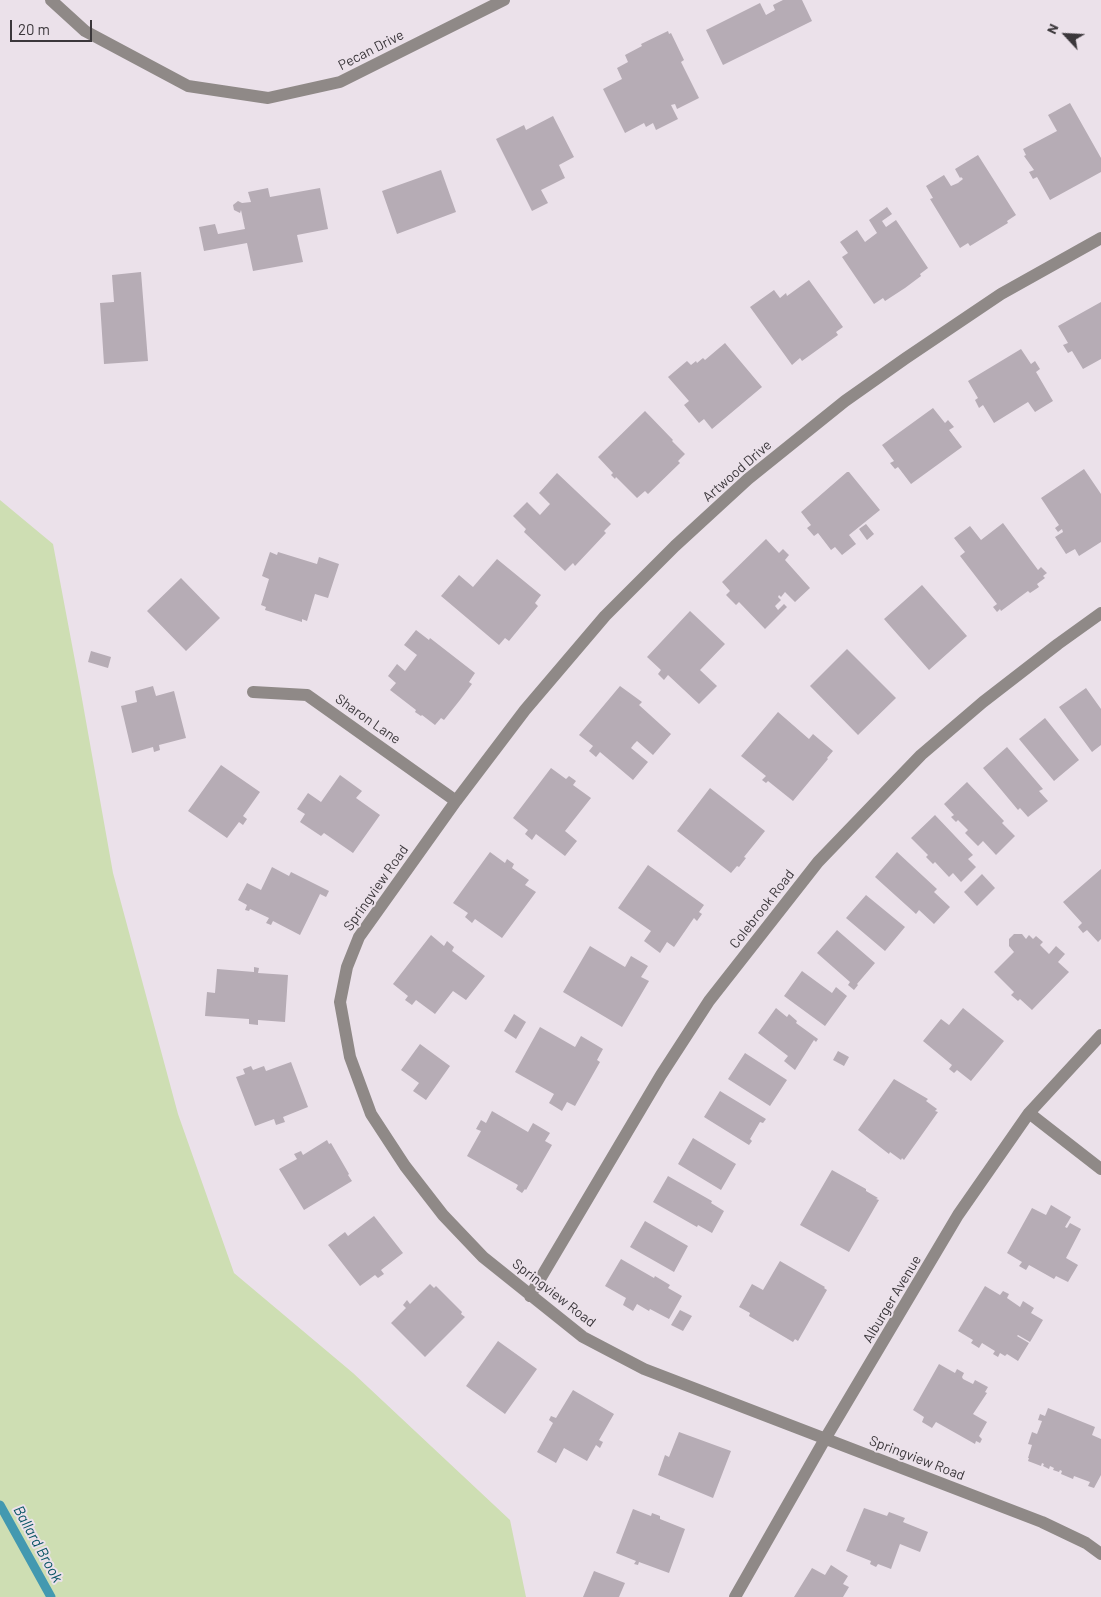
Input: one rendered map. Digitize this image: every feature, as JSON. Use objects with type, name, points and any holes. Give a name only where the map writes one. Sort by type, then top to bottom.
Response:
[{"type":"street","name":"Pecan Drive","points":[[52,0],[85,31],[188,86],[268,98],[340,82],[504,0]]},
{"type":"street","name":"Artwood Drive","points":[[456,801],[525,710],[605,616],[675,546],[748,479],[845,401],[906,358],[1001,294],[1101,238]]},
{"type":"street","name":"Colebrook Road","points":[[530,1296],[661,1075],[709,1001],[818,862],[921,755],[991,696],[1101,613]]},
{"type":"street","name":"Sharon Lane","points":[[253,692],[307,694],[456,801]]},
{"type":"street","name":"Springview Road","points":[[456,801],[359,937],[346,967],[340,1002],[350,1057],[371,1114],[405,1166],[443,1215],[483,1257],[530,1296],[583,1336],[644,1369],[1042,1522],[1086,1543],[1101,1554]]},
{"type":"street","name":"Alburger Avenue","points":[[735,1597],[958,1215],[1029,1113],[1101,1035]]},
{"type":"street","points":[[1029,1113],[1101,1169]]},
{"type":"green space","points":[[0,500],[53,544],[113,873],[178,1114],[234,1273],[353,1373],[510,1520],[526,1597],[0,1597]]},
{"type":"building","points":[[783,0],[802,0],[812,21],[723,65],[706,30],[760,3],[766,15],[775,10],[773,5]]},
{"type":"building","points":[[668,31],[669,34],[671,33],[684,60],[681,62],[699,98],[677,109],[675,104],[671,105],[678,119],[656,130],[653,123],[646,127],[644,123],[625,133],[603,89],[622,79],[617,68],[628,62],[625,55],[642,46],[641,44]]},
{"type":"building","points":[[1070,103],[1101,158],[1101,172],[1050,200],[1037,177],[1033,179],[1029,172],[1034,170],[1024,156],[1026,155],[1023,149],[1057,131],[1048,115]]},
{"type":"building","points":[[553,116],[574,157],[559,165],[565,178],[541,190],[548,203],[532,211],[496,139],[524,125],[526,130]]},
{"type":"building","points":[[978,155],[1016,215],[1007,221],[1008,223],[970,246],[968,243],[960,248],[930,199],[933,198],[926,186],[944,175],[951,186],[958,183],[963,179],[960,178],[955,169]]},
{"type":"building","points":[[441,170],[456,212],[397,234],[382,191]]},
{"type":"building","points":[[268,188],[270,197],[320,188],[328,229],[297,235],[303,262],[253,271],[247,243],[204,251],[199,227],[215,224],[218,234],[245,229],[241,210],[240,213],[234,210],[233,205],[238,201],[242,203],[251,202],[248,192]]},
{"type":"building","points":[[887,207],[892,214],[882,221],[886,227],[896,220],[928,268],[905,288],[885,301],[883,298],[874,304],[842,257],[848,253],[840,242],[857,230],[865,242],[877,233],[869,220]]},
{"type":"building","points":[[141,272],[148,361],[104,364],[100,303],[114,302],[112,275]]},
{"type":"building","points":[[809,280],[843,327],[836,332],[838,335],[802,361],[800,358],[792,365],[750,307],[774,290],[780,298],[786,293],[787,296]]},
{"type":"building","points":[[1101,302],[1101,359],[1083,369],[1072,351],[1068,353],[1063,345],[1068,343],[1058,326]]},
{"type":"building","points":[[725,343],[762,387],[712,429],[704,419],[699,423],[684,405],[689,401],[668,377],[687,361],[691,365],[703,358],[705,360]]},
{"type":"building","points":[[1021,349],[1031,364],[1035,361],[1040,369],[1036,372],[1053,401],[1035,412],[1028,402],[994,423],[983,405],[979,408],[975,400],[978,398],[968,381]]},
{"type":"building","points":[[933,408],[945,423],[948,420],[954,427],[949,430],[962,447],[911,484],[898,467],[895,469],[890,463],[894,461],[882,445]]},
{"type":"building","points":[[645,411],[685,454],[678,461],[680,463],[648,494],[645,491],[637,498],[616,477],[615,479],[611,475],[613,473],[598,457]]},
{"type":"building","points":[[1084,469],[1101,494],[1101,542],[1079,556],[1075,549],[1066,554],[1055,537],[1063,532],[1062,529],[1058,532],[1055,528],[1059,525],[1041,498]]},
{"type":"building","points":[[849,472],[880,510],[849,535],[856,544],[842,555],[835,547],[831,550],[818,533],[814,536],[807,528],[811,525],[801,512]]},
{"type":"building","points":[[557,473],[611,524],[604,531],[606,533],[575,566],[573,563],[565,571],[524,532],[526,529],[513,516],[527,502],[540,515],[550,504],[539,493]]},
{"type":"building","points":[[1003,523],[1038,570],[1041,567],[1047,573],[1043,576],[1045,578],[1037,584],[1039,587],[1030,593],[1028,591],[997,612],[993,607],[997,604],[960,556],[965,552],[954,538],[970,526],[981,540]]},
{"type":"building","points":[[866,524],[874,534],[867,540],[859,529]]},
{"type":"building","points":[[766,539],[779,553],[783,549],[789,555],[785,560],[810,588],[795,602],[785,592],[781,597],[779,595],[778,597],[781,600],[775,606],[778,610],[784,604],[787,607],[765,629],[739,602],[736,605],[726,595],[730,591],[722,582]]},
{"type":"building","points":[[270,552],[277,555],[278,552],[317,564],[319,557],[339,564],[328,598],[315,594],[307,621],[302,619],[302,622],[265,610],[266,607],[261,605],[269,579],[262,576]]},
{"type":"building","points":[[497,559],[541,595],[535,603],[538,606],[509,641],[505,638],[499,645],[441,596],[459,575],[473,587]]},
{"type":"building","points":[[181,578],[220,618],[186,651],[147,611]]},
{"type":"building","points":[[922,585],[967,636],[929,670],[884,619]]},
{"type":"building","points":[[690,611],[725,644],[700,670],[717,686],[699,704],[668,675],[664,680],[658,674],[661,670],[647,657]]},
{"type":"building","points":[[416,630],[429,640],[430,638],[475,673],[469,682],[472,684],[460,700],[444,720],[441,718],[435,725],[415,712],[416,710],[390,690],[396,683],[388,676],[397,664],[405,671],[417,655],[404,645]]},
{"type":"building","points":[[847,649],[896,698],[858,735],[810,686]]},
{"type":"building","points":[[91,651],[111,657],[108,668],[88,662]]},
{"type":"building","points":[[153,686],[156,696],[174,691],[186,738],[159,745],[160,750],[154,752],[153,747],[132,753],[121,706],[137,702],[135,691]]},
{"type":"building","points":[[620,686],[642,702],[639,705],[671,734],[653,755],[637,741],[634,744],[631,748],[648,762],[633,780],[600,752],[596,757],[589,751],[593,746],[579,735]]},
{"type":"building","points":[[1086,688],[1101,709],[1101,745],[1092,752],[1059,707]]},
{"type":"building","points":[[778,712],[809,739],[813,734],[833,751],[793,801],[768,781],[766,783],[762,780],[766,776],[741,756]]},
{"type":"building","points":[[1045,718],[1079,760],[1054,781],[1019,739]]},
{"type":"building","points":[[1007,747],[1043,789],[1039,791],[1048,801],[1028,817],[1020,808],[1018,810],[983,768]]},
{"type":"building","points":[[221,765],[260,792],[243,816],[247,819],[243,825],[239,822],[227,838],[188,811]]},
{"type":"building","points":[[551,768],[566,779],[569,776],[576,781],[573,785],[591,798],[565,831],[577,841],[565,856],[536,834],[532,840],[525,834],[528,830],[513,818]]},
{"type":"building","points":[[340,775],[362,791],[356,798],[380,815],[353,853],[324,833],[321,836],[300,822],[305,814],[297,809],[308,793],[321,802]]},
{"type":"building","points":[[967,782],[1004,821],[1002,823],[1015,836],[996,855],[983,841],[978,846],[965,833],[968,830],[958,820],[956,822],[951,817],[954,815],[944,804]]},
{"type":"building","points":[[710,788],[765,831],[744,857],[746,858],[739,867],[737,866],[731,873],[677,831]]},
{"type":"building","points":[[935,815],[973,855],[968,859],[976,867],[961,882],[953,873],[949,877],[935,862],[933,864],[926,857],[928,855],[911,838]]},
{"type":"building","points":[[490,852],[505,863],[507,859],[514,864],[512,868],[529,880],[525,885],[536,892],[502,938],[475,919],[472,923],[465,917],[468,913],[453,903]]},
{"type":"building","points":[[897,852],[937,889],[934,892],[950,907],[934,924],[919,910],[916,914],[875,877]]},
{"type":"building","points":[[648,865],[704,905],[699,912],[702,914],[697,921],[694,918],[674,947],[667,942],[660,953],[644,941],[651,931],[618,908]]},
{"type":"building","points":[[272,867],[289,876],[291,872],[329,891],[326,897],[320,894],[300,935],[273,921],[271,925],[266,923],[269,918],[250,909],[249,911],[245,910],[247,905],[238,900],[247,883],[261,890]]},
{"type":"building","points":[[1101,869],[1101,939],[1098,942],[1087,930],[1083,933],[1078,927],[1082,923],[1063,902]]},
{"type":"building","points":[[982,874],[995,888],[977,906],[964,892]]},
{"type":"building","points":[[866,895],[905,927],[885,951],[846,918]]},
{"type":"building","points":[[837,930],[875,963],[854,990],[848,985],[850,982],[817,953]]},
{"type":"building","points":[[1014,934],[1022,934],[1026,939],[1029,935],[1033,939],[1036,936],[1043,942],[1040,945],[1049,954],[1056,946],[1065,954],[1058,962],[1069,972],[1032,1010],[1020,999],[1018,1001],[1011,995],[1014,992],[994,972],[1014,952],[1009,946],[1009,939]]},
{"type":"building","points":[[431,935],[444,946],[447,941],[454,947],[452,951],[485,976],[466,1000],[453,991],[435,1014],[416,1000],[412,1005],[405,1000],[408,996],[393,984]]},
{"type":"building","points":[[590,946],[625,967],[631,956],[648,966],[641,977],[649,981],[622,1027],[563,992]]},
{"type":"building","points":[[254,967],[259,968],[258,973],[288,975],[285,1022],[258,1020],[258,1025],[249,1024],[249,1019],[205,1016],[207,992],[215,993],[217,969],[254,972]]},
{"type":"building","points":[[802,971],[832,993],[836,987],[847,996],[825,1026],[784,996]]},
{"type":"building","points":[[776,1008],[787,1017],[789,1014],[797,1021],[796,1023],[818,1039],[816,1042],[814,1040],[795,1070],[784,1061],[788,1056],[758,1033]]},
{"type":"building","points":[[963,1008],[1004,1041],[971,1081],[957,1070],[954,1073],[949,1069],[952,1065],[923,1041],[941,1019],[949,1025]]},
{"type":"building","points":[[514,1014],[526,1022],[516,1039],[504,1031]]},
{"type":"building","points":[[540,1027],[575,1047],[581,1036],[603,1049],[597,1060],[600,1062],[575,1106],[567,1102],[562,1111],[549,1103],[554,1094],[515,1072]]},
{"type":"building","points":[[420,1044],[450,1066],[426,1100],[413,1091],[419,1083],[401,1070]]},
{"type":"building","points":[[838,1051],[849,1057],[844,1066],[833,1060]]},
{"type":"building","points":[[745,1053],[787,1080],[770,1106],[728,1079]]},
{"type":"building","points":[[291,1062],[308,1107],[283,1117],[285,1122],[276,1125],[274,1119],[255,1126],[236,1077],[245,1074],[243,1069],[251,1066],[253,1070],[264,1066],[266,1071]]},
{"type":"building","points":[[894,1079],[928,1099],[926,1101],[937,1109],[935,1111],[938,1112],[904,1160],[890,1152],[889,1154],[858,1130]]},
{"type":"building","points":[[720,1091],[766,1119],[763,1123],[760,1122],[750,1139],[752,1141],[749,1145],[704,1117]]},
{"type":"building","points":[[492,1111],[528,1132],[533,1123],[550,1133],[545,1141],[552,1145],[526,1190],[522,1193],[516,1189],[518,1185],[467,1156],[481,1131],[476,1129],[481,1120],[486,1123]]},
{"type":"building","points":[[693,1138],[736,1164],[721,1190],[678,1164]]},
{"type":"building","points":[[327,1140],[329,1144],[331,1143],[352,1181],[304,1210],[279,1169],[297,1159],[294,1154],[301,1151],[303,1155]]},
{"type":"building","points":[[832,1170],[866,1189],[866,1191],[879,1200],[849,1252],[800,1225]]},
{"type":"building","points":[[668,1176],[712,1201],[711,1203],[724,1211],[712,1233],[698,1225],[697,1227],[653,1202]]},
{"type":"building","points":[[1051,1205],[1071,1217],[1065,1227],[1067,1228],[1070,1223],[1081,1229],[1066,1258],[1078,1265],[1068,1282],[1056,1276],[1054,1279],[1029,1265],[1026,1270],[1019,1266],[1022,1262],[1007,1253],[1032,1208],[1046,1215]]},
{"type":"building","points":[[374,1216],[403,1253],[381,1270],[384,1274],[378,1278],[375,1275],[360,1286],[328,1245],[345,1232],[348,1236]]},
{"type":"building","points":[[645,1221],[688,1246],[674,1272],[630,1247]]},
{"type":"building","points":[[621,1259],[670,1285],[668,1288],[682,1296],[669,1319],[637,1304],[633,1311],[623,1305],[626,1298],[605,1286]]},
{"type":"building","points":[[780,1261],[825,1287],[827,1290],[798,1341],[795,1339],[793,1342],[749,1316],[750,1313],[739,1307],[752,1284],[763,1290]]},
{"type":"building","points":[[430,1284],[434,1288],[436,1286],[465,1317],[425,1357],[391,1323],[406,1308],[403,1305],[407,1300],[410,1304]]},
{"type":"building","points":[[985,1286],[1000,1295],[1003,1291],[1009,1294],[1007,1298],[1020,1307],[1023,1301],[1034,1308],[1031,1313],[1043,1320],[1030,1342],[1017,1336],[1029,1343],[1018,1361],[1007,1354],[1005,1356],[1000,1353],[998,1357],[993,1354],[995,1351],[982,1343],[979,1348],[971,1343],[973,1340],[958,1331]]},
{"type":"building","points":[[680,1310],[692,1316],[683,1331],[671,1325]]},
{"type":"building","points":[[498,1341],[537,1369],[505,1414],[466,1386]]},
{"type":"building","points":[[939,1364],[955,1373],[957,1369],[964,1373],[963,1379],[973,1384],[975,1380],[988,1387],[985,1392],[987,1393],[973,1414],[987,1422],[979,1436],[982,1439],[980,1443],[976,1441],[975,1444],[936,1422],[932,1428],[922,1422],[924,1417],[913,1410]]},
{"type":"building","points":[[573,1390],[614,1414],[599,1440],[603,1442],[600,1448],[596,1445],[587,1461],[564,1448],[556,1463],[537,1452],[553,1423],[549,1420],[551,1416],[556,1418]]},
{"type":"building","points":[[1048,1408],[1095,1427],[1092,1435],[1101,1439],[1101,1475],[1094,1488],[1088,1486],[1090,1482],[1074,1476],[1073,1479],[1061,1474],[1062,1471],[1060,1470],[1059,1472],[1053,1470],[1054,1468],[1050,1466],[1049,1469],[1043,1466],[1044,1464],[1042,1463],[1041,1466],[1028,1461],[1032,1445],[1028,1444],[1032,1432],[1037,1434],[1042,1421],[1038,1420],[1040,1414],[1045,1416]]},
{"type":"building","points":[[679,1432],[731,1451],[713,1498],[658,1475],[665,1455],[669,1457]]},
{"type":"building","points":[[864,1508],[887,1516],[889,1512],[905,1518],[903,1522],[928,1532],[920,1552],[900,1544],[891,1569],[878,1564],[876,1567],[870,1564],[871,1561],[846,1551]]},
{"type":"building","points":[[633,1509],[651,1516],[652,1513],[660,1516],[660,1519],[685,1529],[669,1573],[639,1562],[638,1565],[634,1564],[636,1561],[616,1553]]},
{"type":"building","points":[[831,1565],[848,1576],[843,1584],[849,1587],[843,1597],[794,1597],[812,1568],[825,1575]]},
{"type":"building","points":[[594,1571],[625,1583],[619,1597],[583,1597]]},
{"type":"waterway","name":"Ballard Brook","points":[[0,1505],[51,1597]]}]
